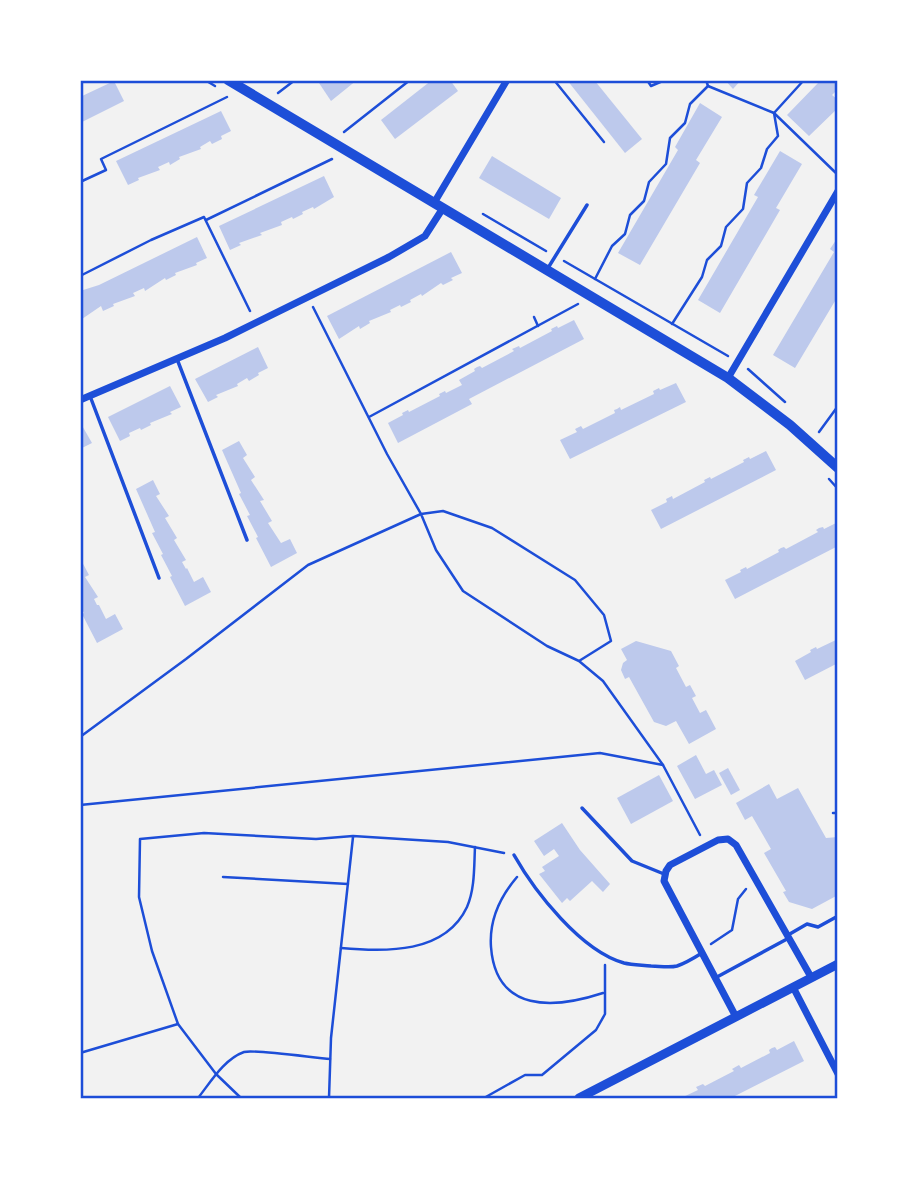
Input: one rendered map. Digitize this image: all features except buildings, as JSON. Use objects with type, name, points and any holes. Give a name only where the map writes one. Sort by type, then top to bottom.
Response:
[{"type":"main road","points":[[228,80],[728,378],[790,425],[838,468]]},
{"type":"street","points":[[80,400],[256,323],[423,238],[508,80]]},
{"type":"street","points":[[728,378],[838,191]]},
{"type":"street","points":[[736,1017],[666,888],[664,874],[670,865],[721,839],[734,843],[811,977]]},
{"type":"street","points":[[579,1098],[838,964]]},
{"type":"street","points":[[793,987],[838,1074]]},
{"type":"lane","points":[[547,269],[587,205]]},
{"type":"lane","points":[[177,359],[247,540]]},
{"type":"lane","points":[[90,396],[159,578]]},
{"type":"lane","points":[[582,808],[632,860],[664,874]]},
{"type":"lane","points":[[514,855],[523,871],[558,915],[606,954],[627,964],[666,967],[680,965],[701,952]]},
{"type":"lane","points":[[715,978],[807,924],[818,927],[838,916]]},
{"type":"path","points":[[278,93],[295,80]]},
{"type":"path","points":[[344,132],[410,80]]},
{"type":"path","points":[[554,80],[604,142]]},
{"type":"path","points":[[647,80],[651,86],[665,80]]},
{"type":"path","points":[[706,80],[708,86],[774,113],[838,175]]},
{"type":"path","points":[[774,113],[804,80]]},
{"type":"path","points":[[595,279],[612,246],[625,234],[630,215],[644,201],[649,182],[666,164],[670,138],[685,123],[690,104],[708,86]]},
{"type":"path","points":[[80,182],[106,170],[101,159],[230,95]]},
{"type":"path","points":[[672,324],[702,277],[706,260],[721,246],[726,227],[743,209],[747,183],[761,168],[766,149],[778,136],[774,113]]},
{"type":"path","points":[[205,220],[334,157]]},
{"type":"path","points":[[80,276],[204,217],[256,323]]},
{"type":"path","points":[[308,298],[387,454],[421,514],[436,550],[463,591],[547,646],[579,662],[603,681],[663,765],[706,846]]},
{"type":"path","points":[[369,417],[582,302]]},
{"type":"path","points":[[534,317],[538,326]]},
{"type":"path","points":[[819,432],[838,406]]},
{"type":"path","points":[[80,737],[308,565],[421,514],[443,511],[492,528],[575,580],[604,615],[611,641],[579,662]]},
{"type":"path","points":[[80,805],[600,752],[663,765]]},
{"type":"path","points":[[240,1098],[216,1074],[178,1024],[152,951],[139,897],[140,839],[204,833],[316,839],[353,836],[448,842],[514,855]]},
{"type":"path","points":[[329,1098],[330,1059],[353,836]]},
{"type":"path","points":[[341,948],[381,951],[418,946],[454,928],[468,905],[475,847]]},
{"type":"path","points":[[523,871],[500,901],[493,920],[490,940],[492,963],[501,983],[515,995],[535,1002],[577,1002],[603,993]]},
{"type":"path","points":[[223,877],[348,884]]},
{"type":"path","points":[[701,952],[731,931],[741,893],[758,883]]},
{"type":"path","points":[[484,1098],[525,1075],[542,1075],[596,1030],[605,1014],[603,993],[606,954]]},
{"type":"path","points":[[80,1053],[178,1024]]},
{"type":"path","points":[[198,1098],[230,1060],[245,1052],[330,1059]]}]
